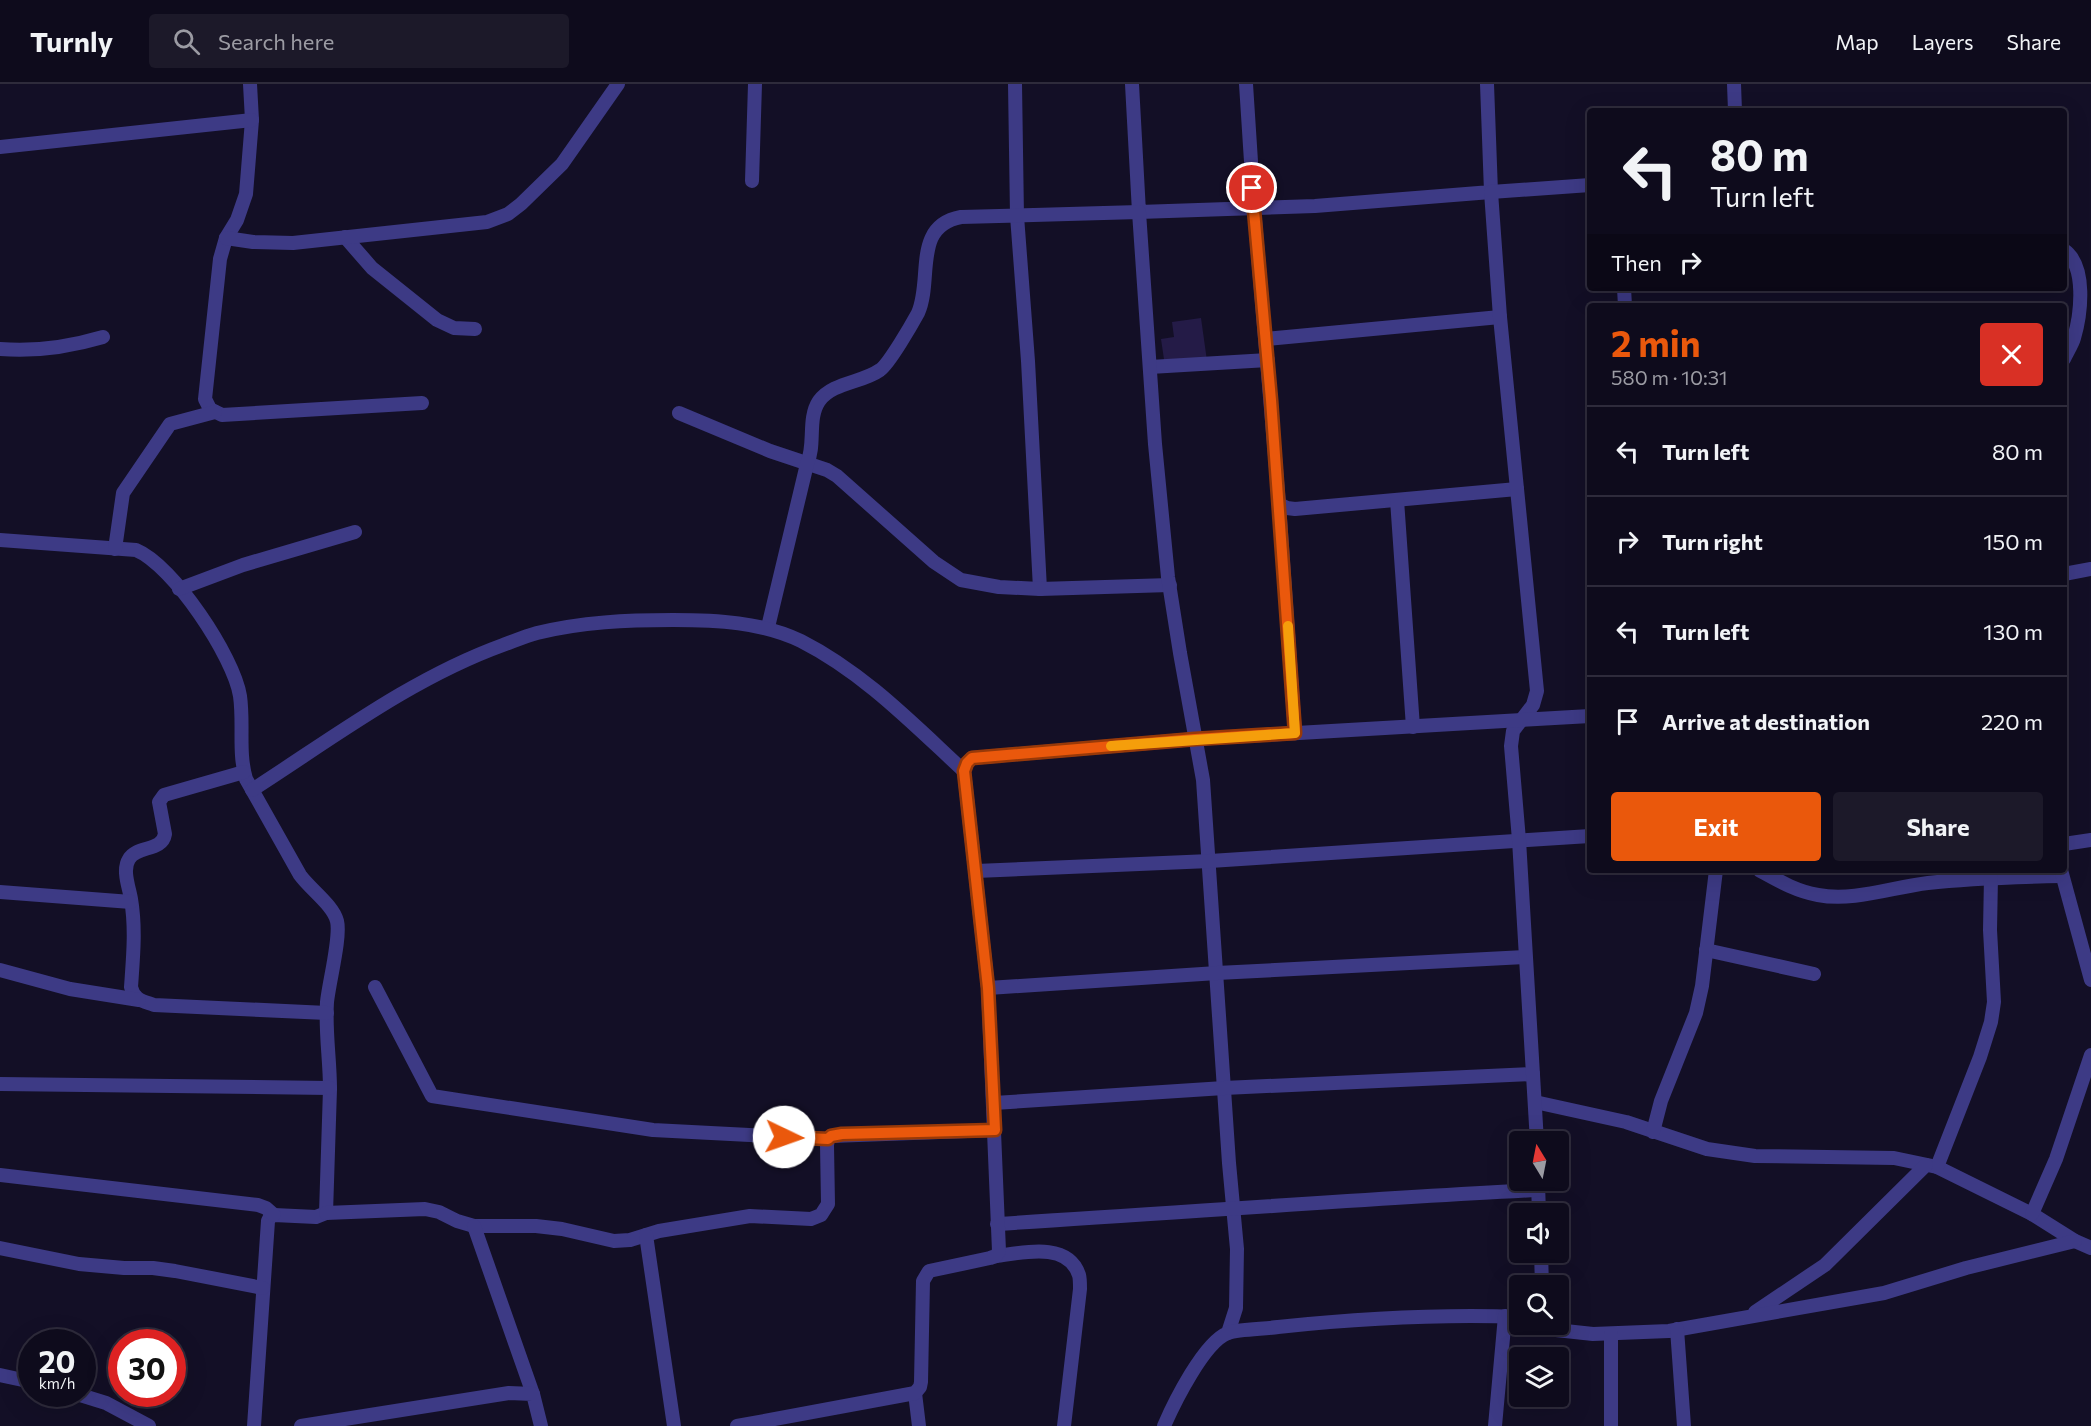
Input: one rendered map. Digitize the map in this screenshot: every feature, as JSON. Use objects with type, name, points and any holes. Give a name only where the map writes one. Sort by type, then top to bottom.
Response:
[{"type":"street","points":[[250,84],[252,120],[246,194],[237,220],[226,238],[220,259],[205,399],[210,409],[222,415],[422,403]]},
{"type":"street","points":[[226,238],[253,242],[292,243],[487,222],[508,214],[562,164],[618,84]]},
{"type":"street","points":[[752,181],[755,84]]},
{"type":"street","points":[[1015,84],[1017,216],[1028,361],[1040,589]]},
{"type":"street","points":[[1132,84],[1155,444],[1170,585],[1203,780],[1210,861],[1238,1283],[1236,1308],[1228,1333]]},
{"type":"street","points":[[1246,84],[1295,733]]},
{"type":"street","points":[[1487,84],[1491,192],[1500,317],[1537,691],[1533,705],[1513,731],[1511,746],[1536,1131]]},
{"type":"street","points":[[1734,84],[1735,108]]},
{"type":"street","points":[[0,147],[252,120]]},
{"type":"street","points":[[768,627],[812,450],[813,417],[816,407],[820,399],[831,390],[883,369],[917,314],[922,300],[929,241],[942,222],[951,219],[1017,216],[1315,206],[1587,185]]},
{"type":"street","points":[[345,237],[372,268],[437,320],[454,328],[475,329]]},
{"type":"street","points":[[2067,252],[2077,267],[2080,287],[2074,339],[2067,353]]},
{"type":"street","points":[[1266,339],[1500,317]]},
{"type":"street","points":[[0,349],[31,351],[61,348],[103,337]]},
{"type":"street","points":[[1150,367],[1268,360]]},
{"type":"street","points":[[115,549],[123,493],[170,424],[215,412]]},
{"type":"street","points":[[679,413],[837,476],[934,562],[961,580],[999,587],[1040,589],[1170,585]]},
{"type":"street","points":[[1279,504],[1295,509],[1517,489]]},
{"type":"street","points":[[1397,500],[1413,726]]},
{"type":"street","points":[[179,589],[243,566],[356,532]]},
{"type":"street","points":[[0,540],[136,550],[148,555],[200,614],[221,645],[234,672],[240,697],[244,772],[300,875],[330,908],[337,921],[327,1013],[330,1088],[326,1213]]},
{"type":"street","points":[[2067,573],[2091,569]]},
{"type":"street","points":[[252,790],[409,689],[475,655],[536,633],[588,623],[647,620],[700,620],[768,627],[801,641],[849,669],[898,709],[964,771]]},
{"type":"street","points":[[996,1256],[999,1251],[988,988],[964,771],[972,758],[1195,739],[1587,716]]},
{"type":"street","points":[[139,1000],[133,995],[131,987],[135,927],[126,869],[129,858],[134,853],[160,843],[164,839],[159,802],[164,795],[244,772]]},
{"type":"street","points":[[976,871],[1210,861],[1587,836]]},
{"type":"street","points":[[2067,844],[2091,840]]},
{"type":"street","points":[[1653,1132],[1661,1101],[1696,1013],[1702,986],[1716,873]]},
{"type":"street","points":[[1765,873],[1796,890],[1821,896],[1852,895],[1926,883],[2062,873],[2091,980]]},
{"type":"street","points":[[1748,1316],[1825,1265],[1931,1166],[1980,1058],[1991,1022],[1994,1002],[1990,930],[1991,877]]},
{"type":"street","points":[[0,892],[131,902]]},
{"type":"street","points":[[1706,950],[1814,974]]},
{"type":"street","points":[[988,988],[1525,957]]},
{"type":"street","points":[[0,970],[70,989],[139,1000],[154,1005],[327,1013]]},
{"type":"street","points":[[375,987],[432,1096],[652,1130],[828,1139],[831,1136],[842,1134],[995,1130]]},
{"type":"street","points":[[2032,1215],[2056,1159],[2091,1055]]},
{"type":"street","points":[[994,1103],[1224,1088],[1533,1074]]},
{"type":"street","points":[[0,1084],[330,1088]]},
{"type":"street","points":[[1535,1102],[1626,1122],[1707,1149],[1755,1156],[1894,1158],[1931,1166],[2032,1215],[2091,1248]]},
{"type":"street","points":[[254,1426],[268,1221],[274,1215],[316,1217],[326,1213],[425,1209],[474,1226],[553,1228],[614,1241],[630,1240],[750,1216],[812,1219],[821,1215],[828,1204],[828,1139]]},
{"type":"street","points":[[0,1175],[258,1205],[274,1215]]},
{"type":"street","points":[[997,1224],[1232,1210],[1509,1187]]},
{"type":"street","points":[[474,1226],[533,1394],[541,1426]]},
{"type":"street","points":[[646,1235],[674,1426]]},
{"type":"street","points":[[1569,1332],[1611,1334],[1677,1329],[1789,1308],[1843,1302],[2075,1241]]},
{"type":"street","points":[[0,1248],[80,1264],[175,1271],[263,1288]]},
{"type":"street","points":[[737,1426],[766,1423],[915,1393],[921,1382],[925,1275],[934,1269],[996,1256],[1043,1250],[1058,1254],[1071,1263],[1079,1274],[1080,1289],[1064,1426]]},
{"type":"street","points":[[1164,1426],[1196,1367],[1211,1346],[1228,1333],[1312,1323],[1509,1317]]},
{"type":"street","points":[[1677,1329],[1683,1426]]},
{"type":"street","points":[[1611,1334],[1611,1426]]},
{"type":"street","points":[[1495,1426],[1509,1335]]},
{"type":"street","points":[[0,1374],[18,1378]]},
{"type":"street","points":[[915,1393],[919,1426]]},
{"type":"street","points":[[301,1426],[509,1394],[533,1394]]},
{"type":"street","points":[[96,1399],[106,1402],[149,1426]]},
{"type":"building","points":[[1201,318],[1207,361],[1165,366],[1161,339],[1174,337],[1172,322]]},
{"type":"slow traffic","points":[[1111,746],[1295,733],[1288,626]]},
{"type":"route","points":[[784,1137],[828,1139],[831,1136],[842,1134],[995,1130],[988,988],[964,771],[972,758],[1295,733],[1281,522],[1252,188]]}]
